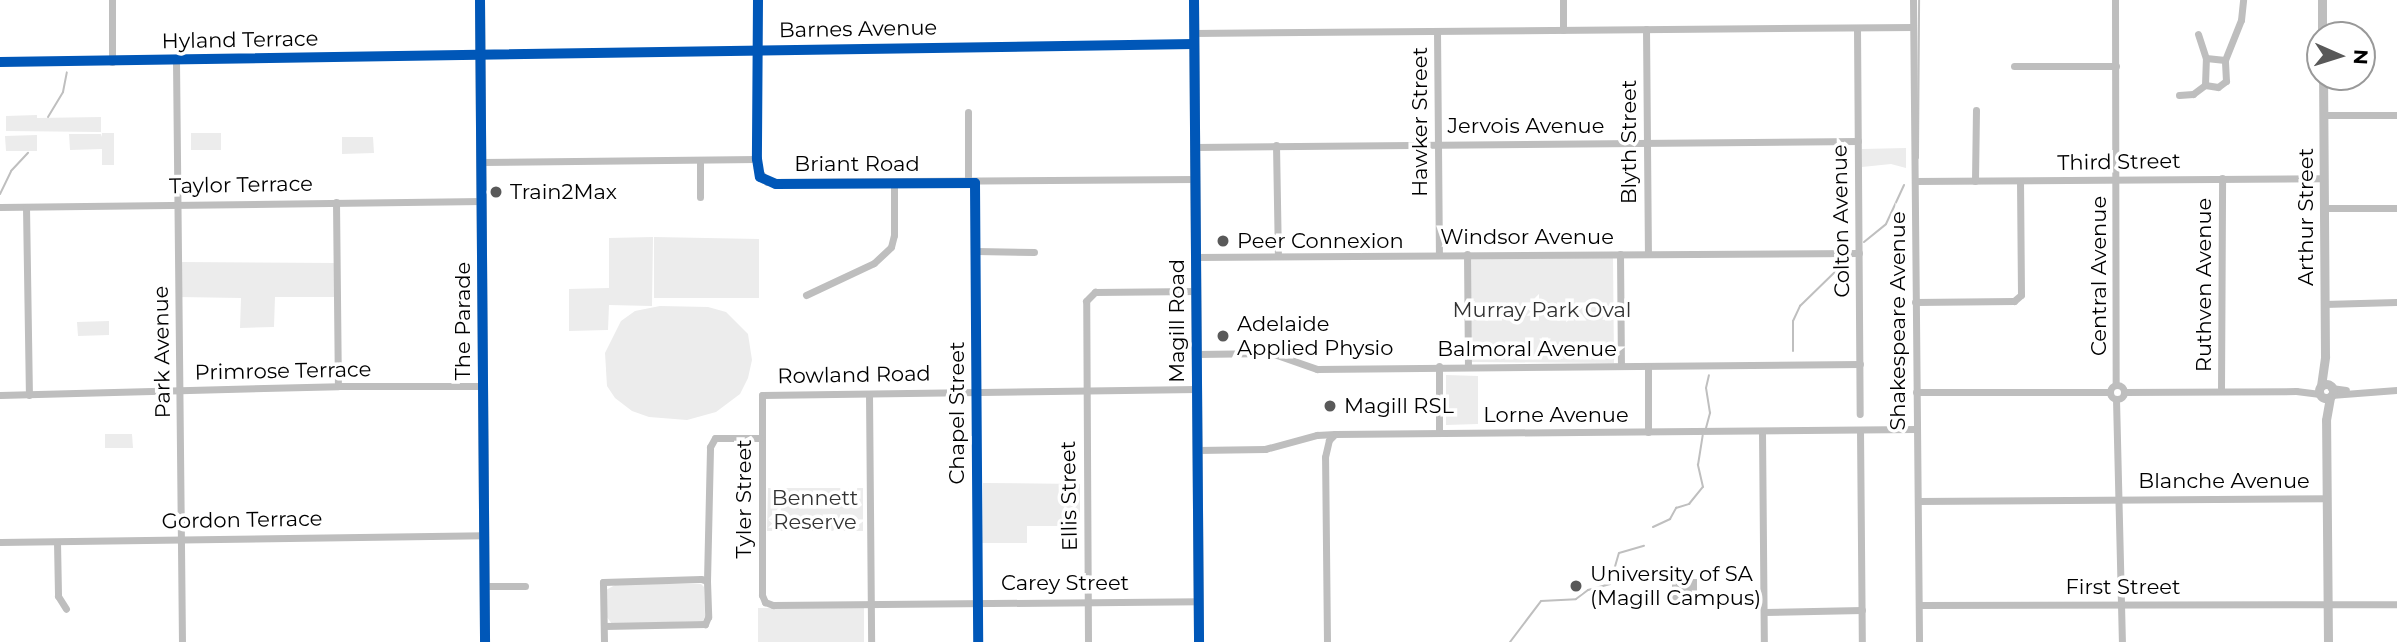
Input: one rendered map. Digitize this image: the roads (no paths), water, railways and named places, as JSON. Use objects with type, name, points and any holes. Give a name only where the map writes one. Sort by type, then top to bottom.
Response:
[{"type":"main road","name":"The Parade","points":[[480,0],[485,642]]},
{"type":"main road","name":"Magill Road","points":[[1194,0],[1198,450],[1194,602],[1199,642]]},
{"type":"street","points":[[112,0],[112,62]]},
{"type":"street","points":[[481,162],[757,159],[758,0]]},
{"type":"street","points":[[1563,0],[1563,30]]},
{"type":"street","name":"Shakespeare Avenue","points":[[1913,0],[1919,642]]},
{"type":"street","name":"Central Avenue","points":[[2115,0],[2116,385]]},
{"type":"street","points":[[2205,85],[2214,88],[2225,84],[2225,60],[2241,20],[2244,0]]},
{"type":"street","points":[[2322,0],[2322,21]]},
{"type":"street","name":"Barnes Avenue","points":[[480,55],[1437,31],[1913,27]]},
{"type":"street","name":"Colton Avenue","points":[[1857,28],[1860,414]]},
{"type":"street","name":"Blyth Street","points":[[1646,29],[1647,254]]},
{"type":"street","name":"Hawker Street","points":[[1437,31],[1439,254]]},
{"type":"street","points":[[2198,34],[2206,58],[2205,85]]},
{"type":"street","name":"Hyland Terrace","points":[[0,62],[480,55]]},
{"type":"street","points":[[2206,58],[2225,60]]},
{"type":"street","name":"Park Avenue","points":[[176,61],[182,642]]},
{"type":"street","points":[[2014,66],[2116,66]]},
{"type":"street","points":[[2179,94],[2193,94],[2205,85]]},
{"type":"street","name":"Arthur Street","points":[[2323,91],[2328,642]]},
{"type":"street","points":[[1975,181],[1976,110]]},
{"type":"street","name":"Chapel Street","points":[[968,112],[976,251],[978,642]]},
{"type":"street","points":[[2323,115],[2397,114]]},
{"type":"street","name":"Jervois Avenue","points":[[1195,147],[1858,141]]},
{"type":"street","points":[[1276,145],[1278,255]]},
{"type":"street","name":"Briant Road","points":[[757,159],[761,177],[767,182],[971,183],[1195,179]]},
{"type":"street","points":[[700,161],[700,197]]},
{"type":"street","name":"Ruthven Avenue","points":[[2221,391],[2222,178]]},
{"type":"street","name":"Third Street","points":[[1915,181],[2324,178]]},
{"type":"street","points":[[1915,302],[2014,301],[2021,295],[2020,181]]},
{"type":"street","points":[[806,295],[874,263],[891,247],[894,235],[894,183]]},
{"type":"street","name":"Taylor Terrace","points":[[0,207],[482,201]]},
{"type":"street","points":[[336,202],[338,386]]},
{"type":"street","points":[[26,207],[29,395]]},
{"type":"street","points":[[2324,208],[2397,208]]},
{"type":"street","points":[[976,251],[1034,252]]},
{"type":"street","name":"Windsor Avenue","points":[[1196,257],[1859,253]]},
{"type":"street","points":[[1468,254],[1468,366]]},
{"type":"street","points":[[1619,254],[1621,366]]},
{"type":"street","name":"Ellis Street","points":[[1088,642],[1086,311],[1089,295],[1095,292],[1196,291]]},
{"type":"street","points":[[2324,304],[2397,302]]},
{"type":"street","name":"Balmoral Avenue","points":[[1197,354],[1271,354],[1317,369],[1860,364]]},
{"type":"street","points":[[1439,366],[1439,433]]},
{"type":"street","points":[[1648,366],[1648,432]]},
{"type":"street","points":[[1916,392],[2110,392],[2116,385],[2124,392]]},
{"type":"street","name":"Primrose Terrace","points":[[0,395],[338,386],[483,386]]},
{"type":"street","name":"Rowland Road","points":[[762,395],[1197,389]]},
{"type":"street","points":[[2116,399],[2124,392],[2397,390]]},
{"type":"street","points":[[2110,392],[2116,399],[2122,642]]},
{"type":"street","points":[[869,394],[871,642]]},
{"type":"street","name":"Tyler Street","points":[[762,395],[765,602]]},
{"type":"street","name":"Lorne Avenue","points":[[1198,450],[1265,449],[1335,434],[1916,429]]},
{"type":"street","points":[[1860,430],[1862,642]]},
{"type":"street","points":[[1762,431],[1764,642]]},
{"type":"street","points":[[1327,642],[1325,457],[1329,440],[1335,434]]},
{"type":"street","points":[[1311,437],[1320,442],[1325,457]]},
{"type":"street","points":[[605,626],[705,624],[708,617],[710,447],[715,438],[761,438]]},
{"type":"street","name":"Blanche Avenue","points":[[1918,501],[2327,498]]},
{"type":"street","name":"Gordon Terrace","points":[[0,542],[484,535]]},
{"type":"street","points":[[57,542],[58,596],[66,609]]},
{"type":"street","points":[[604,642],[603,582],[707,581]]},
{"type":"street","points":[[484,586],[525,586]]},
{"type":"street","name":"Carey Street","points":[[765,602],[773,605],[1194,602]]},
{"type":"street","name":"First Street","points":[[1919,605],[2397,604]]},
{"type":"street","points":[[1764,612],[1862,610]]},
{"type":"waterway","points":[[1918,158],[1919,0]]},
{"type":"waterway","points":[[48,117],[63,92],[67,72]]},
{"type":"waterway","points":[[0,194],[11,171],[28,153]]},
{"type":"waterway","points":[[1864,242],[1886,224],[1904,185]]},
{"type":"waterway","points":[[1793,351],[1793,321],[1800,306],[1844,263]]},
{"type":"waterway","points":[[1706,428],[1710,413],[1706,388],[1709,375]]},
{"type":"waterway","points":[[1653,527],[1670,519],[1676,508],[1689,504],[1703,487],[1698,465],[1703,435]]},
{"type":"waterway","points":[[1510,642],[1541,601],[1576,599],[1588,590],[1610,584],[1619,553],[1644,546]]},
{"type":"place","name":"Train2Max","points":[[496,192]]},
{"type":"place","name":"Peer Connexion","points":[[1223,241]]},
{"type":"place","name":"Adelaide Applied Physio","points":[[1223,336]]},
{"type":"place","name":"Magill RSL","points":[[1330,406]]},
{"type":"place","name":"University of SA (Magill Campus)","points":[[1576,586]]},
{"type":"park label","name":"Murray Park Oval","points":[[1542,310]]},
{"type":"park label","name":"Bennett Reserve","points":[[815,510]]}]
